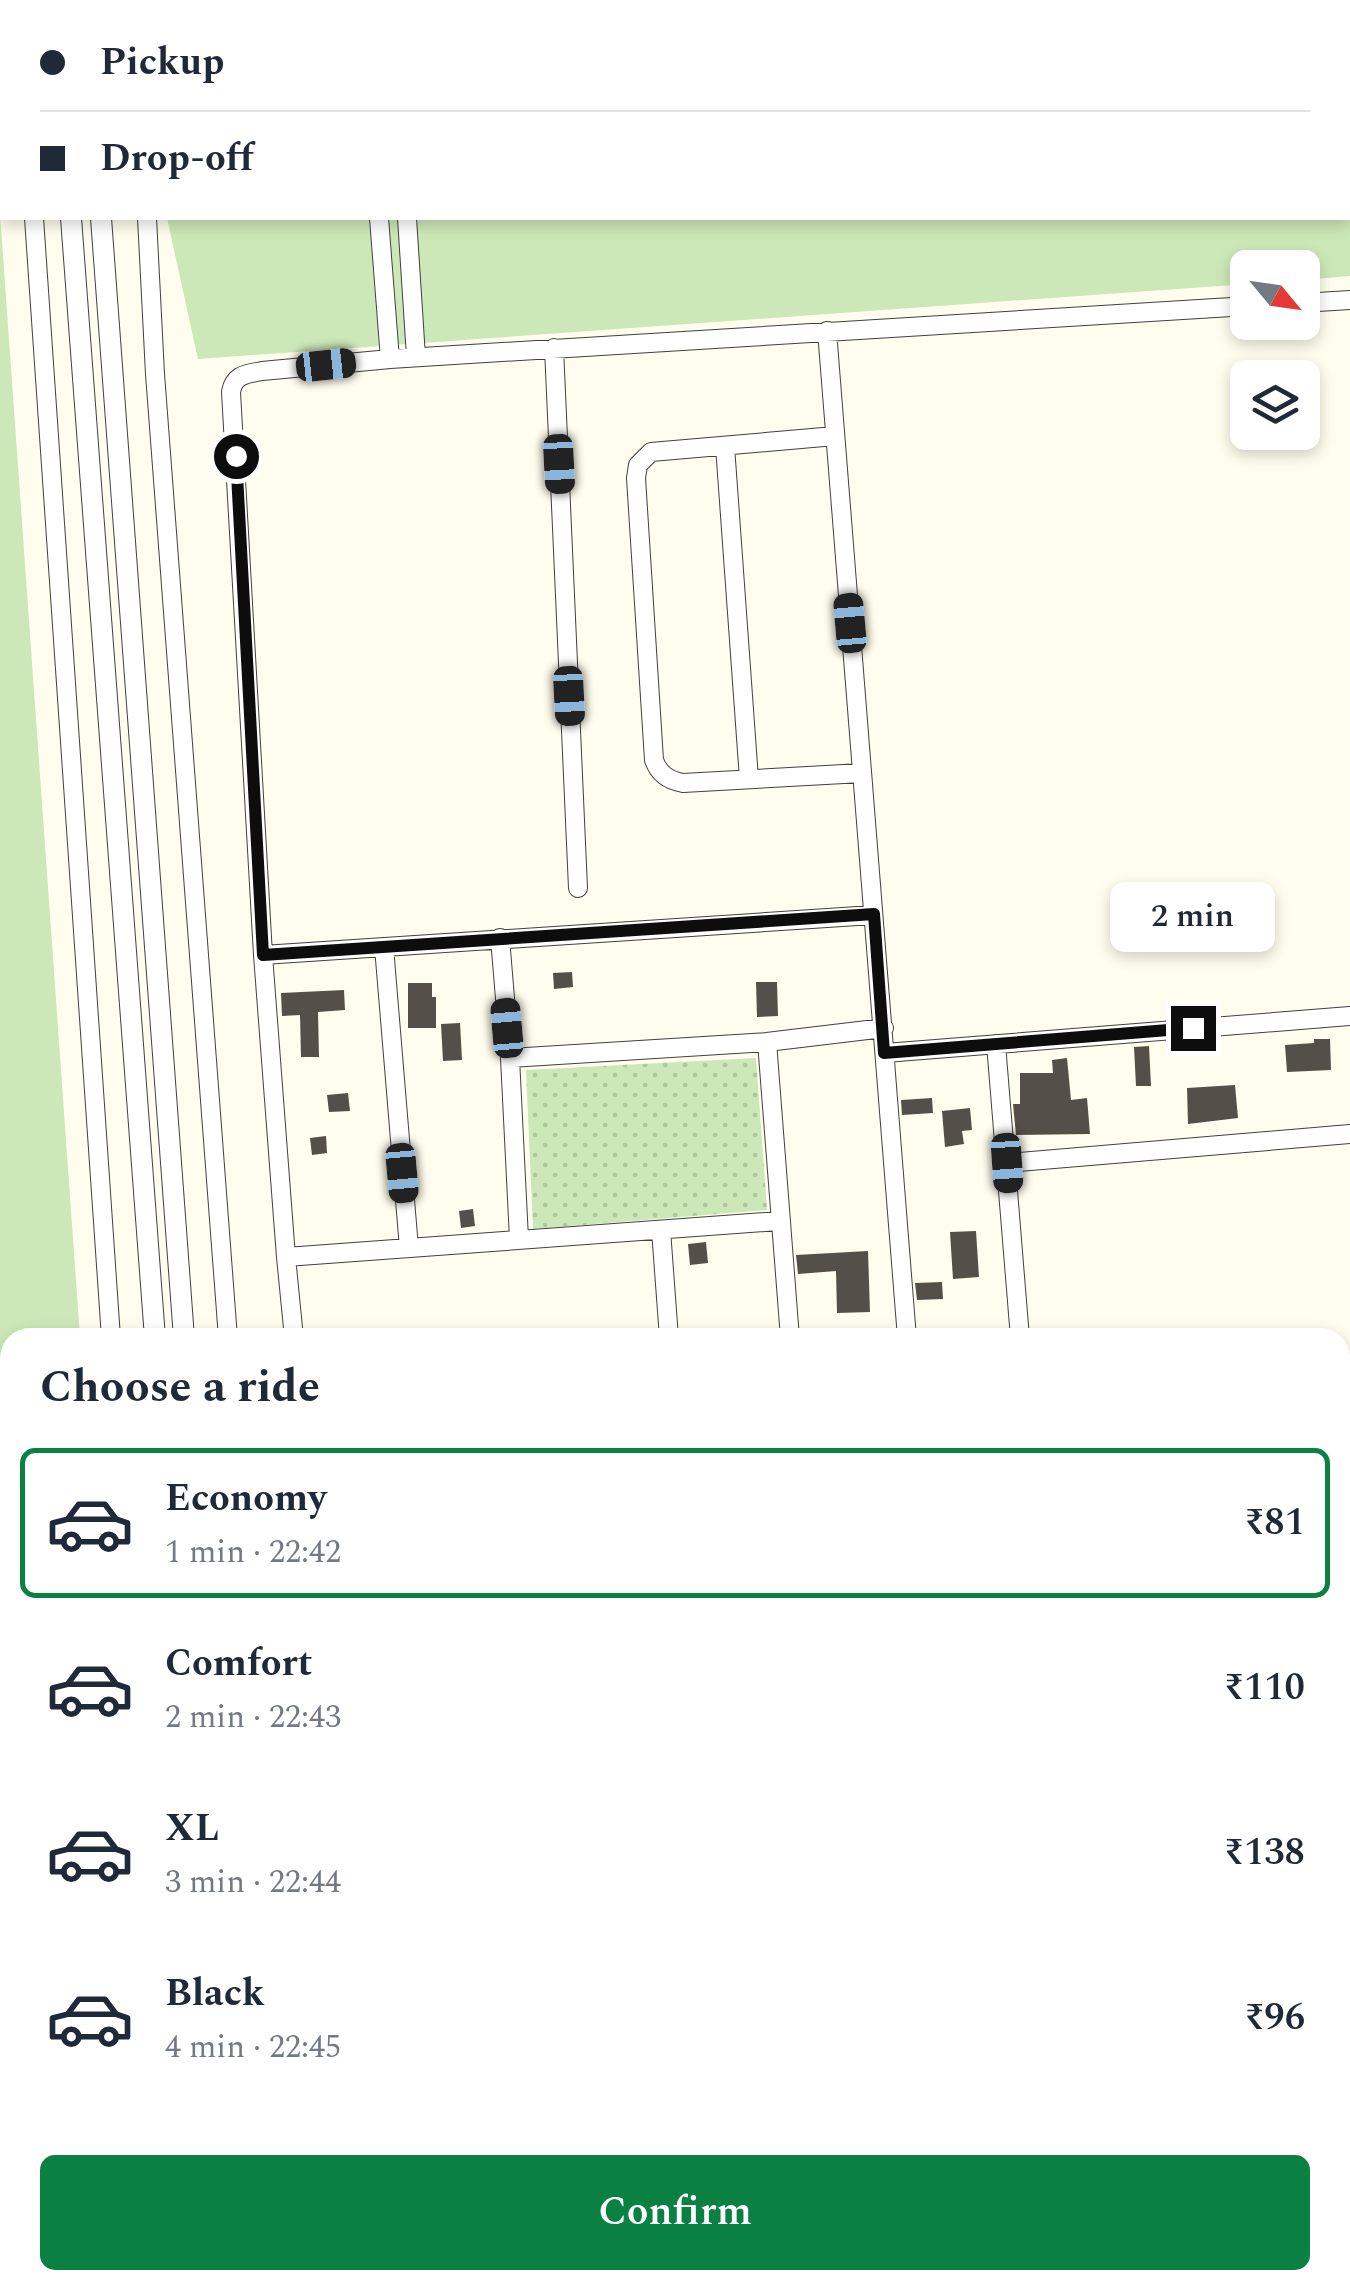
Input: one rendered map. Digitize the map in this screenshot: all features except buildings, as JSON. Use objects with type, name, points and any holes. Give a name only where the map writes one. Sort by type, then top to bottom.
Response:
[{"type":"street","points":[[34,220],[110,1328]]},
{"type":"street","points":[[72,220],[154,1328]]},
{"type":"street","points":[[102,220],[183,1328]]},
{"type":"street","points":[[146,220],[227,1328]]},
{"type":"street","points":[[379,220],[390,359]]},
{"type":"street","points":[[406,220],[416,357]]},
{"type":"street","points":[[1320,302],[1350,300]]},
{"type":"street","points":[[293,1328],[263,955],[232,385],[236,379],[244,374],[416,357],[1230,307]]},
{"type":"street","points":[[827,331],[906,1328]]},
{"type":"street","points":[[554,348],[578,888]]},
{"type":"street","points":[[836,436],[651,452],[638,465],[650,712],[658,770],[683,783],[862,773]]},
{"type":"street","points":[[725,446],[749,780]]},
{"type":"street","points":[[263,955],[874,914]]},
{"type":"street","points":[[500,938],[519,1239]]},
{"type":"street","points":[[384,947],[408,1248]]},
{"type":"street","points":[[884,1053],[1350,1016]]},
{"type":"street","points":[[510,1058],[768,1042],[884,1028]]},
{"type":"street","points":[[768,1042],[789,1328]]},
{"type":"street","points":[[996,1044],[1019,1328]]},
{"type":"street","points":[[1007,1163],[1350,1134]]},
{"type":"street","points":[[286,1257],[779,1220]]},
{"type":"street","points":[[660,1230],[668,1328]]},
{"type":"green space","points":[[0,220],[0,220],[79,1328],[0,1328]]},
{"type":"green space","points":[[167,220],[1350,220],[1350,276],[1320,279],[1320,250],[1230,250],[1230,285],[198,359]]},
{"type":"green space","points":[[756,1058],[767,1210],[533,1229],[526,1070]]},
{"type":"route","points":[[236,456],[263,955],[874,914],[884,1053],[1193,1028]]}]
